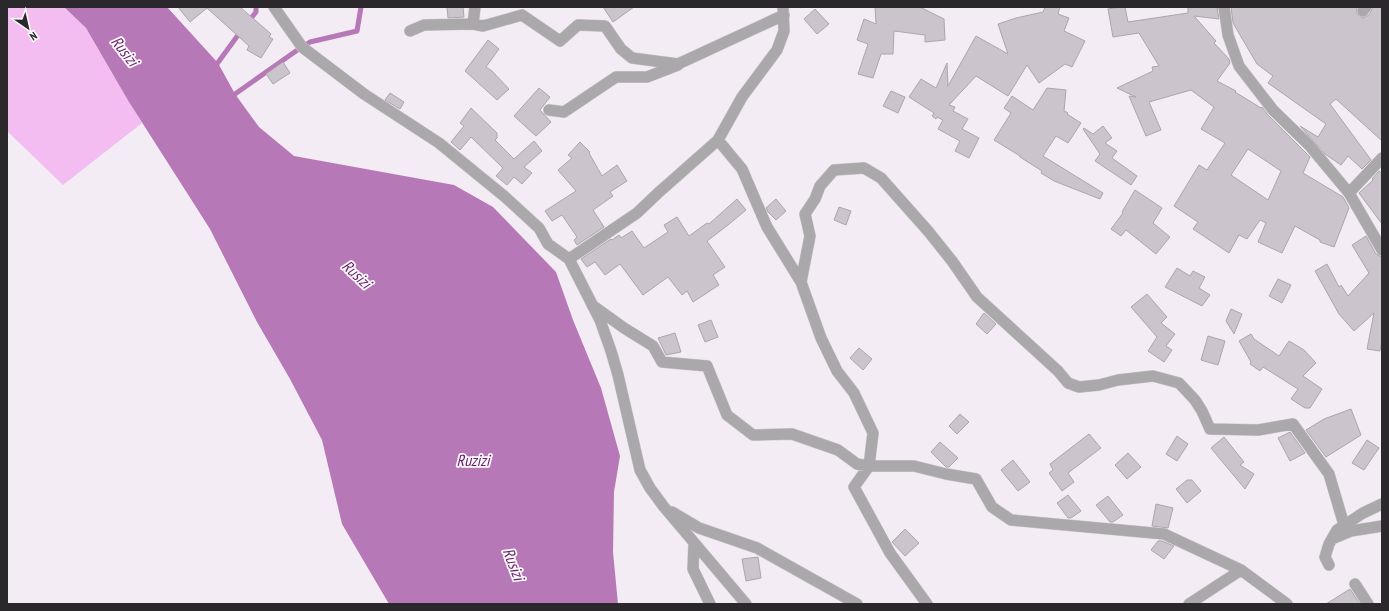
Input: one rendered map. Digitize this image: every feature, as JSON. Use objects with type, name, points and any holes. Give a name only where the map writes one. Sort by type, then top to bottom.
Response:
[{"type":"street","points":[[275,7],[302,47],[364,94],[439,143],[516,207],[539,228],[548,244],[569,259],[600,320],[618,375],[640,470],[650,488],[664,507],[746,604]]},
{"type":"street","points":[[473,24],[475,7]]},
{"type":"street","points":[[1224,7],[1228,35],[1239,66],[1273,110],[1309,145],[1349,193],[1382,250]]},
{"type":"street","points":[[549,110],[564,112],[616,77],[647,77],[678,64],[783,11],[784,31],[777,50],[742,98],[718,140],[637,213],[569,259]]},
{"type":"street","points":[[410,31],[424,25],[473,24],[483,26],[522,15],[560,41],[578,25],[605,26],[621,49],[632,58],[678,64]]},
{"type":"street","points":[[718,140],[742,169],[766,227],[801,282],[821,338],[838,371],[854,393],[873,433],[869,466],[854,487],[890,553],[927,604]]},
{"type":"street","points":[[1349,193],[1382,158]]},
{"type":"street","points":[[801,282],[810,236],[805,214],[815,199],[820,186],[834,170],[864,168],[881,178],[928,231],[952,261],[977,297],[1058,371],[1068,383],[1079,387],[1153,376],[1179,383],[1195,400],[1210,429],[1258,430],[1293,424],[1329,474],[1344,525]]},
{"type":"street","points":[[592,305],[652,346],[662,362],[707,366],[727,415],[754,435],[792,434],[838,450],[857,464],[869,466],[914,466],[946,474],[976,479],[992,507],[1011,520],[1164,534],[1240,570],[1287,604]]},
{"type":"street","points":[[1329,565],[1325,557],[1337,530],[1363,513],[1382,504]]},
{"type":"street","points":[[664,507],[699,528],[757,548],[857,604]]},
{"type":"street","points":[[1332,539],[1351,531],[1382,526]]},
{"type":"street","points":[[694,543],[693,569],[710,604]]},
{"type":"street","points":[[1189,604],[1240,570]]},
{"type":"street","points":[[1355,584],[1368,604]]},
{"type":"shaded area","points":[[7,7],[64,7],[86,28],[142,123],[63,185],[7,131]]},
{"type":"water","name":"Ruzizi","points":[[64,7],[167,7],[218,63],[235,94],[259,127],[294,156],[454,185],[493,207],[556,272],[573,320],[601,388],[620,456],[614,492],[613,552],[618,604],[389,604],[342,524],[322,440],[290,379],[257,322],[210,229],[129,102],[86,28]]},
{"type":"building","points":[[178,7],[240,7],[271,34],[269,37],[273,39],[261,58],[247,50],[249,46],[207,8],[190,22]]},
{"type":"building","points":[[447,7],[463,7],[464,17],[448,18]]},
{"type":"building","points":[[603,7],[634,7],[613,22]]},
{"type":"building","points":[[875,7],[920,7],[944,19],[945,40],[925,42],[925,35],[894,31],[893,54],[881,54],[873,78],[858,74],[868,44],[857,40],[864,19],[876,24]]},
{"type":"building","points":[[1045,7],[1060,7],[1058,14],[1069,18],[1064,31],[1085,41],[1072,67],[1065,64],[1039,83],[1027,65],[1008,96],[976,76],[949,105],[955,107],[953,111],[968,119],[962,129],[979,138],[969,158],[955,151],[960,141],[938,129],[943,120],[937,117],[936,119],[932,116],[934,113],[909,97],[921,79],[936,88],[947,63],[948,86],[976,36],[1008,54],[998,24],[1043,12]]},
{"type":"building","points":[[1125,7],[1128,22],[1188,13],[1188,7],[1217,7],[1219,19],[1194,16],[1216,41],[1214,43],[1229,59],[1230,63],[1217,81],[1236,91],[1235,92],[1261,108],[1262,107],[1268,115],[1310,157],[1303,173],[1343,197],[1349,208],[1334,247],[1320,242],[1320,240],[1295,226],[1282,253],[1258,242],[1266,223],[1260,220],[1247,239],[1239,235],[1229,253],[1193,229],[1198,222],[1174,206],[1199,165],[1207,170],[1225,143],[1201,129],[1214,107],[1191,90],[1149,102],[1161,130],[1146,136],[1129,96],[1136,97],[1117,88],[1153,71],[1152,67],[1159,66],[1139,33],[1113,37],[1108,9]],"holes":[[[1248,149],[1281,171],[1268,200],[1231,175]]]},
{"type":"building","points":[[1231,7],[1357,7],[1357,14],[1363,18],[1369,15],[1373,7],[1382,7],[1382,141],[1336,99],[1330,104],[1371,160],[1362,169],[1348,156],[1341,165],[1325,154],[1300,126],[1318,137],[1326,124],[1268,83],[1273,76],[1257,64],[1233,23]]},
{"type":"building","points":[[815,9],[829,24],[817,34],[804,19]]},
{"type":"building","points":[[488,40],[499,49],[486,67],[492,71],[509,89],[497,100],[465,71]]},
{"type":"building","points":[[283,62],[290,73],[273,84],[266,74]]},
{"type":"building","points":[[539,88],[550,97],[540,110],[551,122],[536,136],[514,116]]},
{"type":"building","points":[[1047,88],[1066,90],[1064,111],[1081,123],[1068,143],[1056,136],[1043,156],[1103,193],[1100,199],[1054,181],[1041,173],[1042,171],[994,140],[1011,113],[1004,108],[1012,96],[1033,110]]},
{"type":"building","points":[[891,91],[905,97],[898,113],[883,106]]},
{"type":"building","points":[[390,93],[404,102],[400,109],[385,100]]},
{"type":"building","points":[[471,108],[497,133],[497,138],[495,140],[514,159],[534,141],[542,151],[524,167],[532,173],[522,184],[514,177],[507,185],[496,176],[503,168],[471,137],[460,150],[451,142],[464,126],[460,123]]},
{"type":"building","points":[[1103,126],[1112,138],[1105,143],[1117,151],[1112,158],[1137,176],[1131,185],[1095,161],[1100,154],[1083,129],[1084,128],[1093,134]]},
{"type":"building","points":[[580,142],[590,152],[589,153],[602,176],[617,165],[627,181],[610,192],[613,196],[593,210],[604,227],[577,245],[574,240],[577,237],[562,215],[552,221],[545,211],[576,191],[558,170],[572,158],[568,155]]},
{"type":"building","points":[[1379,171],[1382,173],[1382,224],[1359,193],[1373,180],[1372,179]]},
{"type":"building","points":[[1135,190],[1162,208],[1153,223],[1170,237],[1156,254],[1126,230],[1121,236],[1111,229],[1123,213],[1122,212]]},
{"type":"building","points":[[737,199],[746,210],[707,241],[725,267],[713,275],[719,285],[693,302],[687,291],[682,295],[668,277],[643,295],[620,264],[605,275],[595,262],[587,267],[581,259],[611,239],[612,240],[619,235],[621,238],[632,231],[644,248],[668,232],[664,225],[677,217],[689,236],[707,223],[709,224]]},
{"type":"building","points":[[776,199],[786,211],[776,220],[766,208]]},
{"type":"building","points":[[839,207],[851,211],[846,225],[834,220]]},
{"type":"building","points":[[1366,236],[1376,254],[1382,257],[1382,340],[1380,351],[1367,349],[1374,313],[1354,331],[1339,314],[1315,271],[1327,264],[1339,287],[1341,285],[1348,296],[1369,273],[1352,245]]},
{"type":"building","points":[[1177,268],[1190,276],[1193,271],[1205,277],[1199,288],[1210,295],[1202,306],[1165,287]]},
{"type":"building","points":[[1278,279],[1291,285],[1282,303],[1269,296]]},
{"type":"building","points":[[1147,294],[1167,317],[1161,323],[1175,334],[1166,346],[1172,350],[1164,362],[1148,351],[1157,337],[1131,307]]},
{"type":"building","points":[[1231,309],[1242,314],[1234,334],[1226,321]]},
{"type":"building","points":[[984,313],[996,324],[987,334],[976,324]]},
{"type":"building","points":[[711,320],[718,337],[705,342],[698,325]]},
{"type":"building","points":[[675,333],[681,352],[666,355],[658,338]]},
{"type":"building","points":[[1251,334],[1254,339],[1279,356],[1289,341],[1304,350],[1316,363],[1303,376],[1322,389],[1310,408],[1305,408],[1291,399],[1298,389],[1263,367],[1260,371],[1250,364],[1251,362],[1239,341]]},
{"type":"building","points":[[1208,336],[1225,341],[1218,365],[1201,360]]},
{"type":"building","points":[[859,348],[872,359],[863,370],[850,358]]},
{"type":"building","points":[[1351,409],[1361,435],[1326,457],[1306,430],[1324,419]]},
{"type":"building","points":[[960,414],[969,422],[957,434],[949,426]]},
{"type":"building","points":[[1290,432],[1305,453],[1290,461],[1278,438]]},
{"type":"building","points":[[1089,434],[1101,448],[1068,473],[1074,482],[1062,491],[1049,473],[1053,470],[1050,464]]},
{"type":"building","points":[[1177,436],[1188,444],[1177,461],[1166,454]]},
{"type":"building","points":[[1224,437],[1244,462],[1240,465],[1254,474],[1245,489],[1211,448]]},
{"type":"building","points":[[1367,440],[1379,448],[1364,470],[1352,463]]},
{"type":"building","points":[[940,442],[958,458],[949,467],[946,467],[931,452]]},
{"type":"building","points":[[1128,453],[1141,467],[1127,479],[1115,465]]},
{"type":"building","points":[[1013,460],[1030,482],[1018,491],[1001,470]]},
{"type":"building","points":[[1187,480],[1192,480],[1201,491],[1187,503],[1176,489]]},
{"type":"building","points":[[1068,495],[1081,511],[1071,518],[1068,518],[1057,503]]},
{"type":"building","points":[[1108,496],[1123,515],[1113,522],[1110,522],[1096,505]]},
{"type":"building","points":[[1156,504],[1173,508],[1168,528],[1152,526]]},
{"type":"building","points":[[905,529],[919,543],[905,556],[892,542]]},
{"type":"building","points":[[1158,541],[1174,546],[1164,559],[1151,550]]},
{"type":"building","points":[[758,557],[761,578],[746,581],[742,559]]},
{"type":"building","points":[[1350,589],[1360,604],[1326,604]]},
{"type":"waterway","points":[[248,22],[256,12],[256,7]]},
{"type":"waterway","points":[[232,98],[235,94],[310,42],[357,31],[361,7]]},
{"type":"waterway","points":[[214,68],[241,31]]},
{"type":"water label","name":"Rusizi","points":[[125,51]]},
{"type":"water label","name":"Rusizi","points":[[357,274]]},
{"type":"water label","name":"Rusizi","points":[[514,564]]}]
